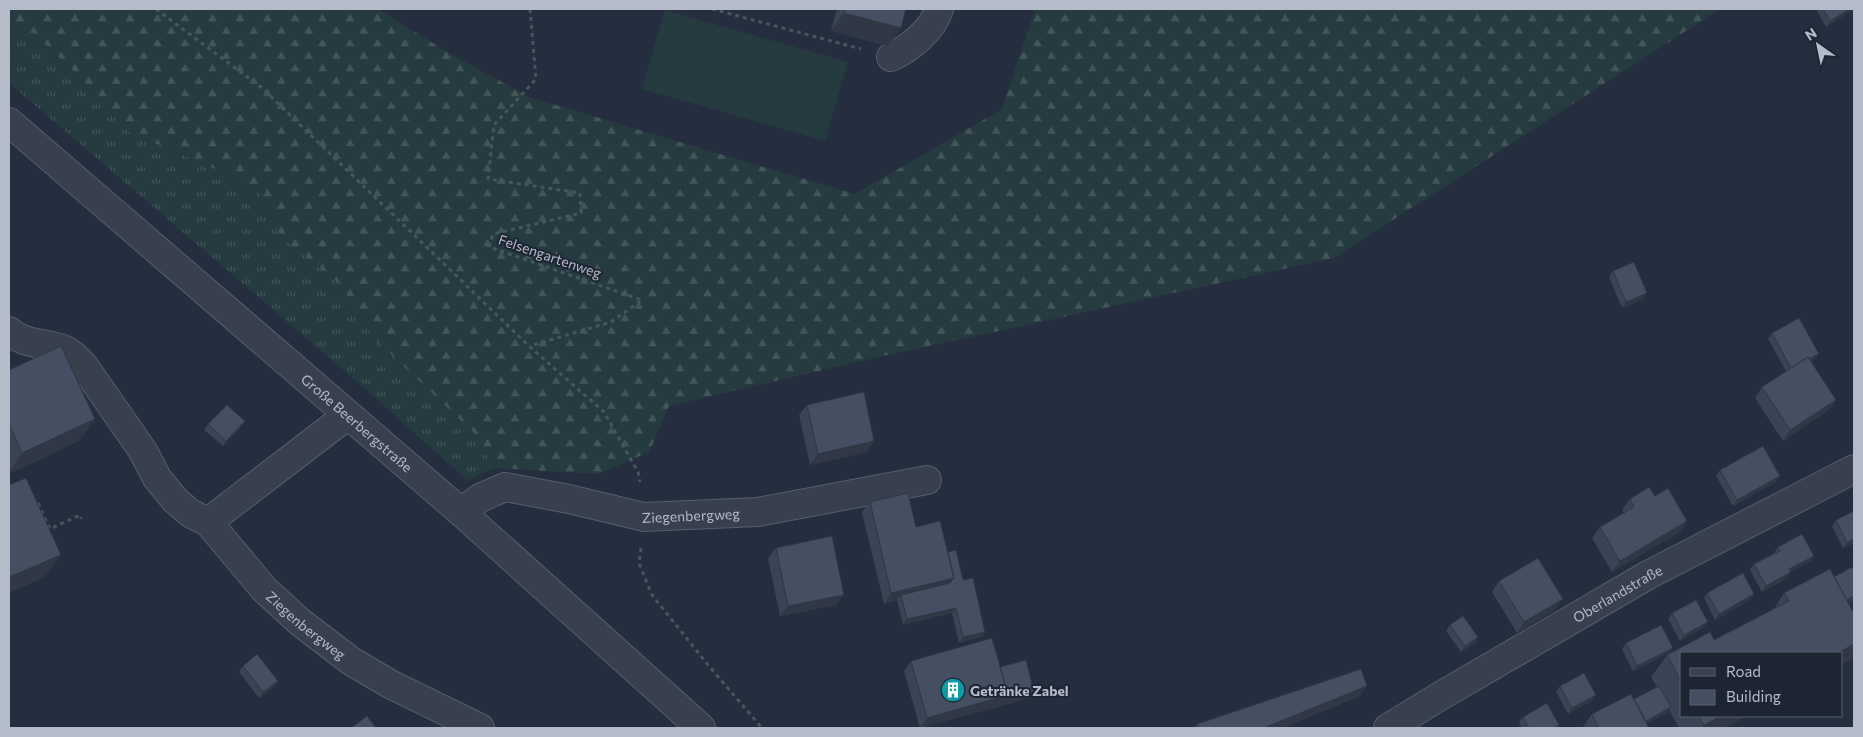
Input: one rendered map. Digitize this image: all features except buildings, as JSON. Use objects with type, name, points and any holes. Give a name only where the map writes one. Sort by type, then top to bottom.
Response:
[{"type":"street","points":[[891,57],[908,49],[937,18],[939,9]]},
{"type":"street","name":"Große Beerbergstraße","points":[[9,122],[461,512],[701,728]]},
{"type":"street","name":"Ziegenbergweg","points":[[9,331],[14,336],[27,342],[64,350],[73,355],[84,366],[143,451],[157,478],[175,500],[190,512],[208,522],[264,589],[300,622],[352,661],[390,684],[480,728]]},
{"type":"street","points":[[208,522],[348,415]]},
{"type":"street","name":"Oberlandstraße","points":[[1388,728],[1648,575],[1854,469]]},
{"type":"street","name":"Ziegenbergweg","points":[[461,512],[480,498],[505,487],[569,499],[644,517],[758,512],[927,480]]},
{"type":"path","name":"Felsengartenweg","points":[[156,9],[262,88],[530,346],[611,322],[642,300],[489,247],[493,234],[581,213],[580,193],[488,179],[494,125],[536,79],[530,9]]},
{"type":"path","points":[[712,9],[891,57]]},
{"type":"path","points":[[36,500],[50,529],[80,515],[82,519]]},
{"type":"green space","points":[[9,9],[378,9],[449,53],[529,97],[855,194],[1002,109],[1035,9],[1720,9],[1334,258],[874,358],[669,406],[649,452],[598,474],[494,468],[473,432],[374,338],[339,283],[281,237],[257,190],[211,167],[129,132],[84,81],[33,33],[9,32]]},
{"type":"green space","points":[[665,10],[848,62],[825,141],[642,89]]},
{"type":"green space","points":[[9,32],[33,33],[84,81],[129,132],[211,167],[257,190],[281,237],[339,283],[374,338],[473,432],[494,468],[468,481],[370,393],[9,83]]},
{"type":"place","name":"Getränke Zabel","points":[[953,690]]}]
